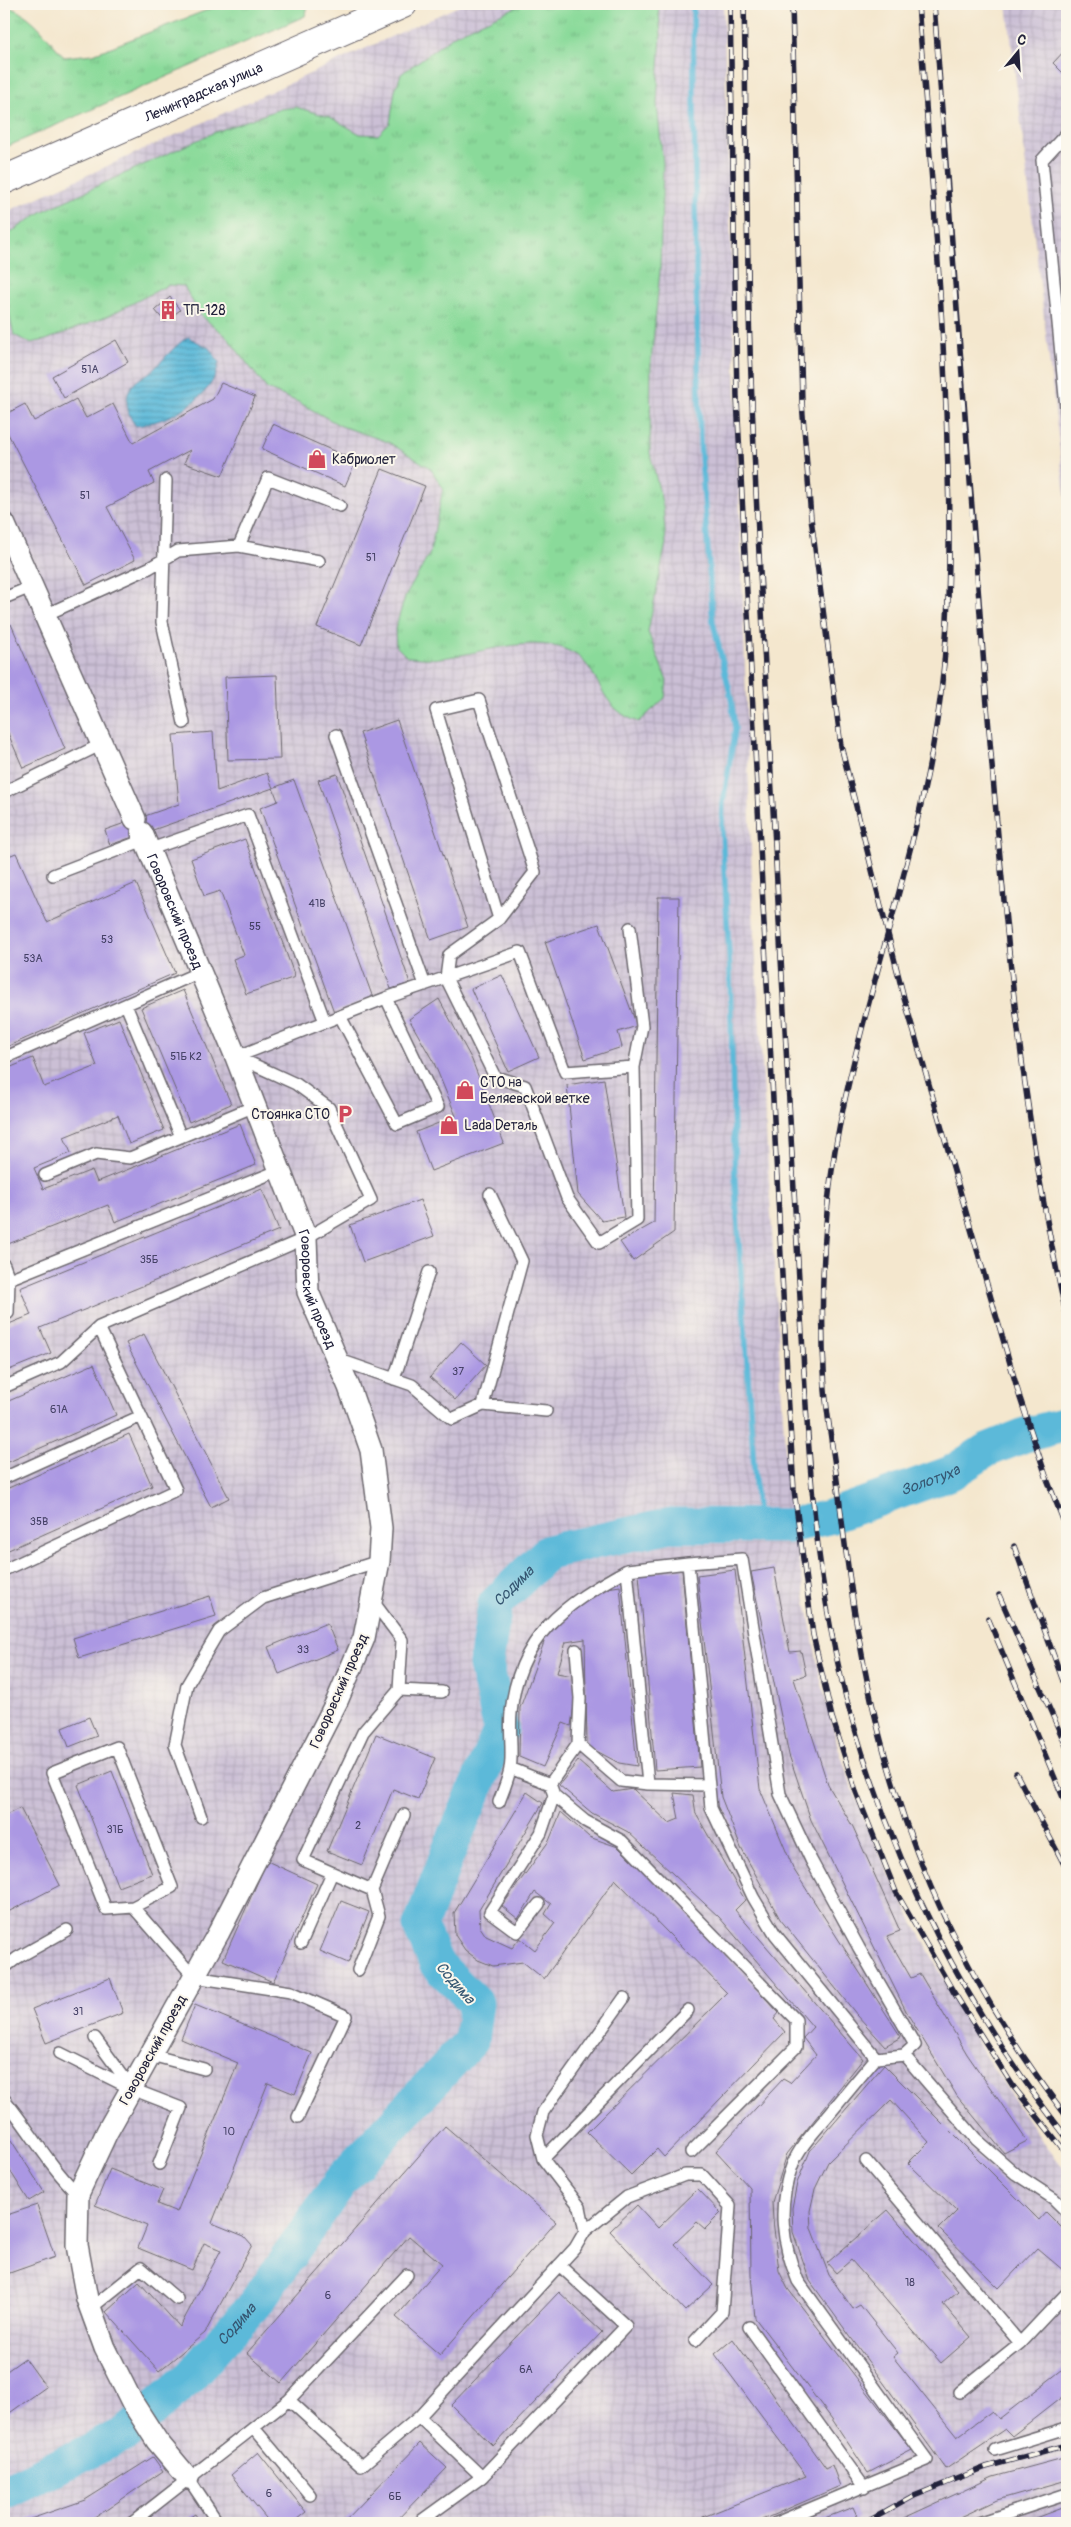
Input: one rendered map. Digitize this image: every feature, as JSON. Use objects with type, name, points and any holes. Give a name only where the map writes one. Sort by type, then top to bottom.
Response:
[{"type":"main road","name":"Ленинградская улица","points":[[4,180],[403,4]]},
{"type":"street","name":"Говоровский проезд","points":[[4,523],[142,836],[236,1057],[306,1238],[308,1292],[337,1358],[371,1450],[381,1528],[379,1561],[364,1638],[337,1701],[194,1977],[107,2132],[78,2194],[77,2245],[90,2308],[105,2348],[132,2402],[157,2441],[188,2478]]},
{"type":"lane","points":[[1067,133],[1042,160],[1063,336],[1067,418]]},
{"type":"lane","points":[[239,546],[268,478],[340,506]]},
{"type":"lane","points":[[166,480],[162,560],[162,622],[184,723]]},
{"type":"lane","points":[[45,614],[178,551],[239,546],[319,561]]},
{"type":"lane","points":[[4,598],[31,587]]},
{"type":"lane","points":[[499,919],[436,710],[479,700],[535,872],[499,919],[449,955],[446,978],[495,1077],[525,1086],[567,1198],[600,1243],[637,1220],[634,1067],[642,1026],[630,928]]},
{"type":"lane","points":[[336,735],[425,985]]},
{"type":"lane","points":[[4,792],[102,744]]},
{"type":"lane","points":[[53,875],[142,836],[248,815],[325,1022]]},
{"type":"lane","points":[[236,1057],[386,998],[520,952],[565,1072],[634,1067]]},
{"type":"lane","points":[[4,1058],[200,972]]},
{"type":"lane","points":[[340,1016],[397,1124],[438,1107],[386,998]]},
{"type":"lane","points":[[126,1005],[181,1136]]},
{"type":"lane","points":[[4,1387],[61,1362],[99,1327],[306,1238],[371,1200],[329,1108],[296,1084],[236,1057]]},
{"type":"lane","points":[[45,1175],[96,1154],[130,1158],[255,1106]]},
{"type":"lane","points":[[9,1279],[280,1170]]},
{"type":"lane","points":[[483,1405],[522,1261],[490,1194]]},
{"type":"lane","points":[[4,1265],[9,1279],[8,1313],[4,1315]]},
{"type":"lane","points":[[394,1379],[429,1272]]},
{"type":"lane","points":[[4,1570],[176,1490],[99,1327]]},
{"type":"lane","points":[[337,1358],[412,1385],[452,1419],[483,1405],[546,1410]]},
{"type":"lane","points":[[4,1478],[141,1416]]},
{"type":"lane","points":[[499,1802],[510,1768],[509,1741],[513,1695],[526,1658],[548,1624],[563,1610],[596,1587],[627,1570],[742,1559],[780,1794],[841,1916],[915,2045],[904,2055],[876,2058],[806,2141],[792,2164],[785,2192],[782,2225],[787,2255],[798,2281],[927,2460],[776,2523]]},
{"type":"lane","points":[[201,1817],[175,1745],[187,1684],[220,1631],[263,1598],[379,1561]]},
{"type":"lane","points":[[688,1563],[710,1808],[753,1897],[775,1934],[876,2058]]},
{"type":"lane","points":[[627,1570],[648,1784]]},
{"type":"lane","points":[[372,1600],[402,1640],[399,1690],[363,1732],[303,1860],[372,1890]]},
{"type":"lane","points":[[539,1904],[516,1932],[490,1912],[541,1834],[552,1790],[578,1744],[580,1698],[576,1650]]},
{"type":"lane","points":[[399,1690],[442,1692]]},
{"type":"lane","points":[[578,1744],[621,1781],[648,1784],[708,1785]]},
{"type":"lane","points":[[117,1746],[172,1887],[133,1907],[106,1909],[52,1773],[117,1746]]},
{"type":"lane","points":[[510,1768],[552,1790],[585,1821],[622,1841],[796,2020],[796,2047],[691,2152]]},
{"type":"lane","points":[[358,1970],[379,1916],[372,1890],[404,1815]]},
{"type":"lane","points":[[302,1943],[332,1873]]},
{"type":"lane","points":[[133,1907],[194,1977],[291,1992],[346,2016],[298,2117]]},
{"type":"lane","points":[[4,1968],[16,1958],[67,1930]]},
{"type":"lane","points":[[586,2231],[580,2207],[543,2159],[537,2135],[542,2112],[624,1998]]},
{"type":"lane","points":[[543,2159],[688,2010]]},
{"type":"lane","points":[[95,2038],[132,2089]]},
{"type":"lane","points":[[60,2053],[132,2089],[182,2108],[159,2164]]},
{"type":"lane","points":[[151,2055],[204,2069]]},
{"type":"lane","points":[[904,2055],[976,2139],[1016,2174],[1054,2199],[1067,2212]]},
{"type":"lane","points":[[4,2099],[62,2178],[78,2194]]},
{"type":"lane","points":[[866,2161],[1020,2343]]},
{"type":"lane","points":[[289,2400],[361,2466],[419,2416],[575,2248],[586,2231],[627,2197],[685,2175],[702,2175],[730,2206],[722,2312],[695,2341]]},
{"type":"lane","points":[[421,2521],[482,2477],[626,2326],[559,2265]]},
{"type":"lane","points":[[90,2308],[141,2268],[178,2299]]},
{"type":"lane","points":[[132,2523],[289,2400],[406,2275]]},
{"type":"lane","points":[[959,2392],[1020,2343],[1067,2292]]},
{"type":"lane","points":[[749,2327],[864,2487]]},
{"type":"lane","points":[[419,2416],[482,2477]]},
{"type":"lane","points":[[254,2428],[310,2495]]},
{"type":"lane","points":[[994,2450],[1067,2428]]},
{"type":"lane","points":[[188,2478],[218,2523]]},
{"type":"lane","points":[[979,2523],[1067,2494]]},
{"type":"shaded area","points":[[463,4],[723,4],[753,911],[787,1484],[796,1546],[820,1677],[839,1750],[863,1818],[898,1893],[985,2056],[1043,2142],[1067,2172],[1067,2523],[4,2523],[4,213]]},
{"type":"shaded area","points":[[1007,4],[1067,4],[1067,511],[1012,48]]},
{"type":"green space","points":[[223,4],[309,4],[305,16],[4,148],[4,6],[14,9],[31,20],[64,57],[93,54]]},
{"type":"green space","points":[[523,4],[658,4],[661,35],[657,104],[663,163],[660,271],[651,363],[650,453],[663,506],[666,543],[648,632],[667,681],[665,698],[639,722],[625,716],[615,708],[582,660],[573,653],[558,647],[542,644],[525,644],[437,659],[407,657],[396,646],[395,629],[405,597],[430,553],[443,488],[430,468],[388,442],[341,426],[298,402],[267,389],[226,336],[200,315],[184,286],[168,285],[108,316],[46,340],[30,343],[14,335],[7,299],[4,237],[41,212],[215,132],[280,109],[296,107],[330,117],[360,134],[378,135],[390,123],[395,90],[401,74],[456,34]]},
{"type":"water","points":[[188,337],[209,348],[219,362],[216,375],[209,387],[188,406],[175,413],[149,424],[136,426],[128,412],[129,390]]},
{"type":"building","points":[[1067,48],[1067,77],[1053,63]]},
{"type":"building","name":"ТП-128","points":[[170,297],[180,310],[165,322],[155,310]]},
{"type":"building","points":[[116,340],[128,362],[64,398],[52,376]]},
{"type":"building","points":[[221,383],[255,397],[222,476],[184,463],[190,450],[149,472],[154,483],[107,507],[135,560],[86,585],[4,426],[4,415],[25,404],[34,421],[76,399],[86,418],[113,404],[133,443],[213,399]]},
{"type":"building","points":[[273,424],[356,461],[345,486],[262,449]]},
{"type":"building","points":[[382,469],[425,486],[361,645],[317,627]]},
{"type":"building","points":[[11,624],[65,749],[23,768],[4,724],[4,628]]},
{"type":"building","points":[[277,675],[280,759],[228,760],[225,677]]},
{"type":"building","points":[[397,720],[468,927],[431,940],[360,733]]},
{"type":"building","points":[[213,732],[217,791],[267,773],[273,788],[110,845],[105,830],[179,804],[173,735]]},
{"type":"building","points":[[337,774],[410,983],[391,989],[318,780]]},
{"type":"building","points":[[294,780],[373,998],[334,1012],[260,808],[278,801],[273,788]]},
{"type":"building","points":[[245,839],[295,977],[246,994],[233,959],[244,955],[220,891],[204,896],[191,859]]},
{"type":"building","points":[[4,852],[6,857],[16,853],[47,922],[136,883],[175,973],[4,1048]]},
{"type":"building","points":[[658,897],[679,897],[674,1232],[633,1261],[620,1242],[654,1223]]},
{"type":"building","points":[[599,924],[637,1026],[618,1032],[622,1047],[585,1059],[545,942]]},
{"type":"building","points":[[502,975],[539,1057],[508,1071],[471,989]]},
{"type":"building","points":[[183,990],[231,1104],[189,1122],[141,1008]]},
{"type":"building","name":"СТО на Беляевской ветке","points":[[439,999],[472,1060],[504,1143],[431,1171],[416,1132],[456,1116],[434,1063],[409,1019]]},
{"type":"building","points":[[119,1019],[164,1130],[129,1144],[118,1115],[64,1137],[71,1153],[34,1168],[43,1189],[92,1170],[97,1182],[240,1124],[256,1165],[115,1222],[108,1205],[8,1244],[4,1233],[4,1070],[33,1058],[44,1087],[97,1066],[84,1033]]},
{"type":"building","points":[[604,1079],[624,1217],[602,1221],[578,1194],[567,1085]]},
{"type":"building","points":[[262,1189],[279,1230],[40,1328],[51,1353],[4,1372],[4,1326],[31,1315],[20,1288]]},
{"type":"building","points":[[420,1200],[434,1236],[363,1262],[350,1225]]},
{"type":"building","points":[[144,1334],[229,1498],[211,1507],[126,1343]]},
{"type":"building","points":[[461,1342],[486,1365],[455,1400],[430,1377]]},
{"type":"building","points":[[94,1364],[116,1415],[4,1464],[4,1403]]},
{"type":"building","points":[[129,1434],[152,1486],[4,1552],[4,1490]]},
{"type":"building","points":[[774,1568],[790,1652],[801,1651],[806,1675],[794,1679],[828,1785],[853,1827],[900,1931],[887,1936],[911,1978],[920,1974],[967,2054],[1027,2141],[1004,2153],[957,2096],[907,2013],[811,1820],[789,1755],[751,1572]]},
{"type":"building","points":[[682,1569],[700,1767],[655,1770],[639,1574]]},
{"type":"building","points":[[735,1570],[760,1789],[794,1870],[901,2037],[885,2046],[857,2015],[780,1919],[741,1848],[721,1797],[697,1575]]},
{"type":"building","points":[[620,1586],[637,1766],[619,1763],[587,1746],[585,1639],[566,1642],[557,1673],[573,1676],[575,1698],[571,1726],[563,1723],[543,1767],[519,1757],[520,1708],[547,1634],[574,1605],[601,1589]]},
{"type":"building","points":[[210,1596],[216,1616],[79,1658],[73,1638]]},
{"type":"building","points":[[327,1623],[338,1650],[279,1674],[268,1647]]},
{"type":"building","points":[[89,1717],[97,1736],[69,1747],[62,1728]]},
{"type":"building","points":[[376,1734],[435,1758],[418,1799],[393,1789],[362,1865],[327,1851]]},
{"type":"building","points":[[578,1761],[613,1792],[633,1789],[669,1823],[679,1819],[674,1793],[693,1795],[696,1814],[745,1900],[735,1910],[863,2059],[787,2154],[772,2202],[779,2271],[788,2289],[912,2450],[868,2473],[832,2419],[755,2318],[751,2275],[750,2188],[716,2151],[783,2079],[790,2083],[816,2055],[803,2038],[813,2027],[719,1917],[628,1832],[592,1813],[559,1785]]},
{"type":"building","points":[[112,1771],[152,1874],[118,1887],[78,1785]]},
{"type":"building","points":[[527,1792],[543,1803],[479,1910],[480,1927],[486,1936],[512,1948],[520,1938],[535,1950],[555,1923],[545,1914],[551,1904],[535,1892],[518,1919],[502,1906],[549,1841],[561,1812],[589,1837],[618,1847],[673,1899],[779,2013],[774,2019],[785,2032],[664,2157],[657,2149],[631,2175],[587,2132],[727,1993],[615,1879],[544,1979],[523,1962],[493,1966],[478,1960],[465,1950],[455,1935],[454,1913]]},
{"type":"building","points":[[20,1808],[60,1885],[4,1914],[4,1816]]},
{"type":"building","points":[[267,1861],[317,1884],[273,1982],[223,1960]]},
{"type":"building","points":[[341,1901],[369,1912],[348,1963],[320,1951]]},
{"type":"building","points":[[110,1978],[123,2013],[46,2043],[32,2009]]},
{"type":"building","points":[[195,2005],[312,2053],[295,2094],[268,2083],[212,2223],[244,2236],[252,2245],[205,2333],[159,2371],[106,2312],[139,2282],[180,2327],[221,2250],[204,2243],[192,2270],[138,2248],[147,2226],[95,2205],[110,2169],[163,2190],[157,2204],[177,2212],[238,2063],[181,2039]]},
{"type":"building","points":[[884,2065],[1039,2220],[1046,2212],[1067,2233],[1067,2268],[1064,2271],[1037,2248],[999,2288],[939,2229],[957,2211],[908,2163],[929,2142],[891,2100],[828,2162],[815,2189],[810,2211],[811,2228],[829,2275],[853,2309],[860,2305],[898,2353],[893,2357],[957,2437],[992,2411],[999,2419],[1067,2366],[1067,2393],[1012,2436],[1005,2429],[946,2469],[810,2281],[793,2232],[792,2208],[797,2183],[810,2151]]},
{"type":"building","points":[[445,2126],[556,2222],[440,2355],[396,2317],[442,2264],[409,2236],[281,2383],[247,2353]]},
{"type":"building","points":[[4,2129],[44,2192],[29,2201],[4,2161]]},
{"type":"building","points":[[698,2189],[721,2213],[705,2229],[697,2222],[674,2244],[713,2285],[685,2311],[610,2231],[637,2205],[658,2228]]},
{"type":"building","points":[[37,2205],[55,2257],[4,2275],[4,2216]]},
{"type":"building","points":[[888,2210],[958,2291],[943,2304],[971,2337],[941,2363],[851,2260],[836,2273],[827,2263]]},
{"type":"building","points":[[559,2292],[602,2332],[493,2446],[451,2405]]},
{"type":"building","points":[[733,2339],[826,2468],[832,2465],[840,2486],[755,2523],[688,2523],[806,2476],[715,2354]]},
{"type":"building","points":[[25,2358],[46,2387],[4,2417],[4,2373]]},
{"type":"building","points":[[420,2443],[447,2468],[394,2523],[343,2523]]},
{"type":"building","points":[[258,2452],[306,2512],[292,2523],[270,2523],[231,2475]]},
{"type":"building","points":[[153,2457],[163,2471],[93,2519],[82,2523],[19,2523],[85,2500]]},
{"type":"building","points":[[1067,2457],[1067,2480],[997,2500],[948,2523],[893,2523],[993,2477]]},
{"type":"building","points":[[1067,2506],[1067,2523],[1022,2523]]},
{"type":"building","points":[[853,2507],[858,2518],[847,2523],[812,2523]]},
{"type":"building","points":[[195,2514],[201,2523],[180,2523]]},
{"type":"waterway","points":[[693,4],[700,441],[713,622],[731,697],[735,729],[723,803],[722,832],[730,972],[735,1183],[758,1526]]},
{"type":"waterway","name":"Содима","points":[[4,2492],[125,2434],[190,2377],[258,2300],[344,2177],[471,2041],[476,2003],[436,1963],[420,1926],[448,1853],[501,1729],[486,1664],[495,1604],[548,1552],[671,1525],[789,1526],[829,1517],[951,1473],[987,1450],[1025,1435],[1067,1424]]},
{"type":"railway","points":[[730,4],[737,398],[794,1490],[813,1635],[832,1717],[856,1792],[896,1892],[953,1991],[1013,2086],[1067,2154]]},
{"type":"railway","points":[[744,4],[749,302],[758,536],[810,1468],[821,1569],[839,1670],[852,1719],[870,1776],[913,1886],[967,1990],[1031,2090],[1067,2138]]},
{"type":"railway","points":[[792,4],[802,402],[811,518],[841,746],[904,998],[1020,1398],[1047,1479],[1067,1530]]},
{"type":"railway","points":[[918,4],[935,222],[945,386],[949,535],[947,629],[941,692],[920,808],[860,1035],[835,1150],[827,1210],[823,1270],[825,1390],[859,1640],[875,1715],[895,1789],[927,1876],[945,1919],[966,1960],[1014,2041],[1067,2117]]},
{"type":"railway","points":[[934,4],[971,511],[991,760],[1014,1000],[1036,1160],[1067,1318]]},
{"type":"railway","points":[[1014,1546],[1067,1692]]},
{"type":"railway","points":[[999,1595],[1067,1748]]},
{"type":"railway","points":[[988,1618],[1067,1807]]},
{"type":"railway","points":[[1016,1773],[1067,1870]]},
{"type":"railway","points":[[865,2523],[914,2496],[986,2467],[1067,2445]]},
{"type":"place","name":"ТП-128","points":[[168,310]]},
{"type":"place","name":"Кабриолет","points":[[317,459]]},
{"type":"place","name":"СТО на Беляевской ветке","points":[[465,1090]]},
{"type":"place","name":"Стоянка СТО","points":[[345,1114]]},
{"type":"place","name":"Lada Dеталь","points":[[449,1125]]},
{"type":"water label","name":"Золотуха","points":[[930,1479]]}]
